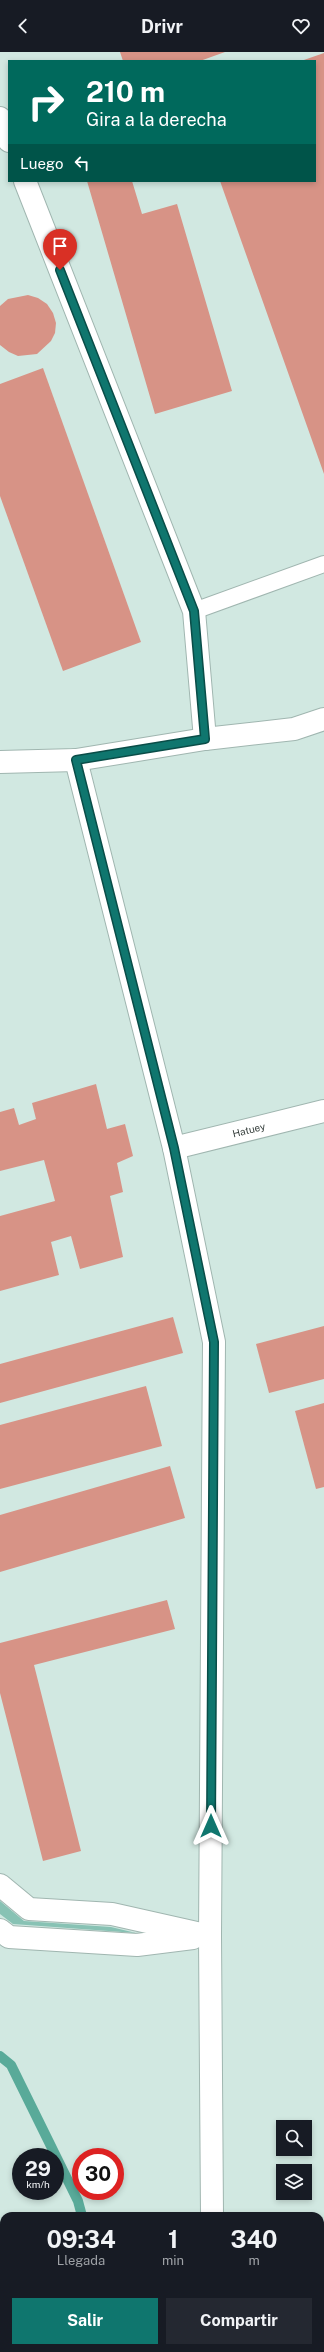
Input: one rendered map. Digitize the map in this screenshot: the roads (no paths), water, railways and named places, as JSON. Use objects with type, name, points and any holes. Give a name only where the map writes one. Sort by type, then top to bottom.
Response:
[{"type":"street","points":[[0,118],[8,138]]},
{"type":"street","points":[[25,182],[194,611],[205,739]]},
{"type":"street","points":[[0,762],[76,760],[205,739],[294,729],[324,720]]},
{"type":"street","points":[[76,760],[174,1148],[214,1342],[210,1936],[212,2212]]},
{"type":"street","name":"Hatuey","points":[[174,1148],[324,1111]]},
{"type":"street","points":[[0,1885],[29,1909],[112,1914],[210,1936]]},
{"type":"street","points":[[0,1930],[9,1937],[137,1945],[210,1936]]},
{"type":"lane","points":[[194,611],[324,564]]},
{"type":"waterway","points":[[0,2056],[11,2065],[78,2201],[81,2212]]}]
